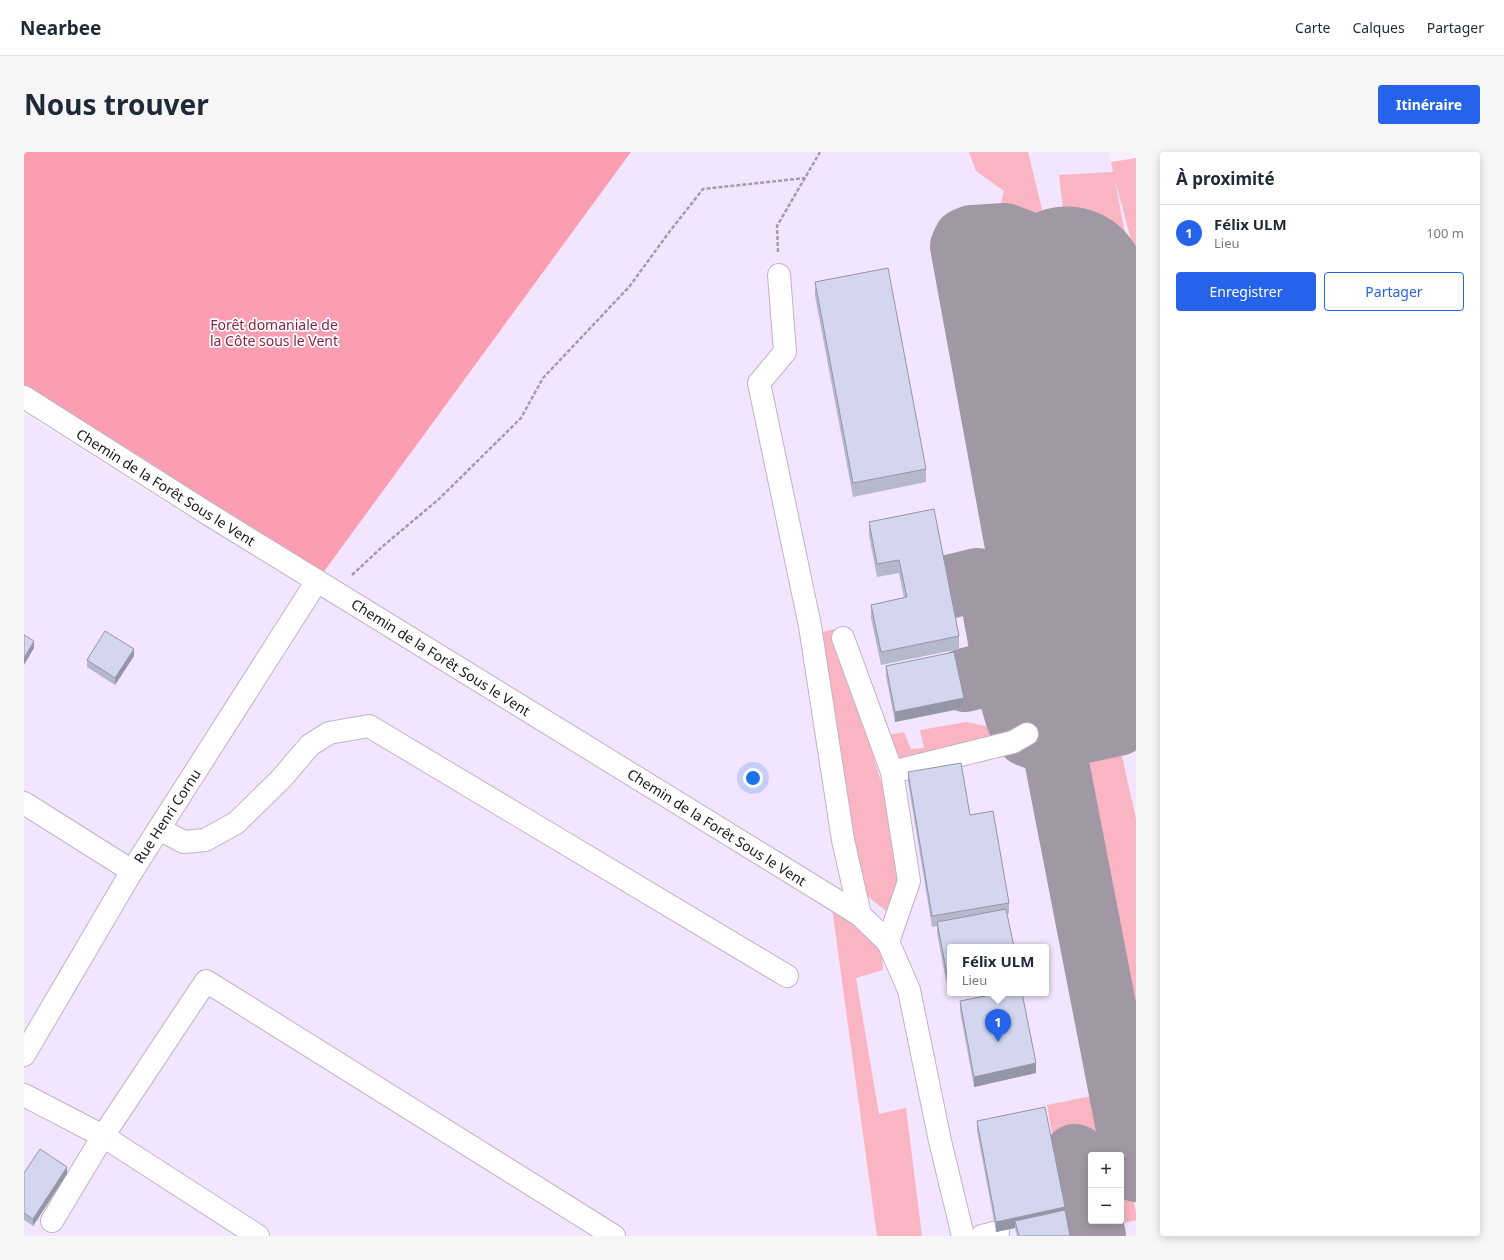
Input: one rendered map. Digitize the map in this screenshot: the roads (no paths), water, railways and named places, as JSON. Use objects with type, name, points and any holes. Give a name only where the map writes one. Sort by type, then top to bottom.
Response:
[{"type":"street","points":[[779,275],[785,352],[759,383],[810,626],[843,840],[860,915]]},
{"type":"street","name":"Chemin de la Forêt Sous le Vent","points":[[24,397],[210,515],[860,915],[888,942]]},
{"type":"street","name":"Rue Henri Cornu","points":[[24,1055],[132,871],[159,829],[326,586]]},
{"type":"street","points":[[843,638],[892,772],[909,881],[888,942],[909,990],[940,1141],[963,1236]]},
{"type":"street","points":[[159,829],[184,842],[205,840],[236,823],[281,779],[310,745],[329,733],[369,726],[787,976]]},
{"type":"street","points":[[892,772],[1013,742],[1026,734]]},
{"type":"street","points":[[24,803],[132,871]]},
{"type":"street","points":[[52,1221],[103,1136],[206,981],[614,1236]]},
{"type":"street","points":[[24,1095],[103,1136],[258,1236]]},
{"type":"place","name":"Félix ULM","points":[[998,1042]]},
{"type":"park label","name":"Forêt domaniale de la Côte sous le Vent","points":[[274,332]]}]
